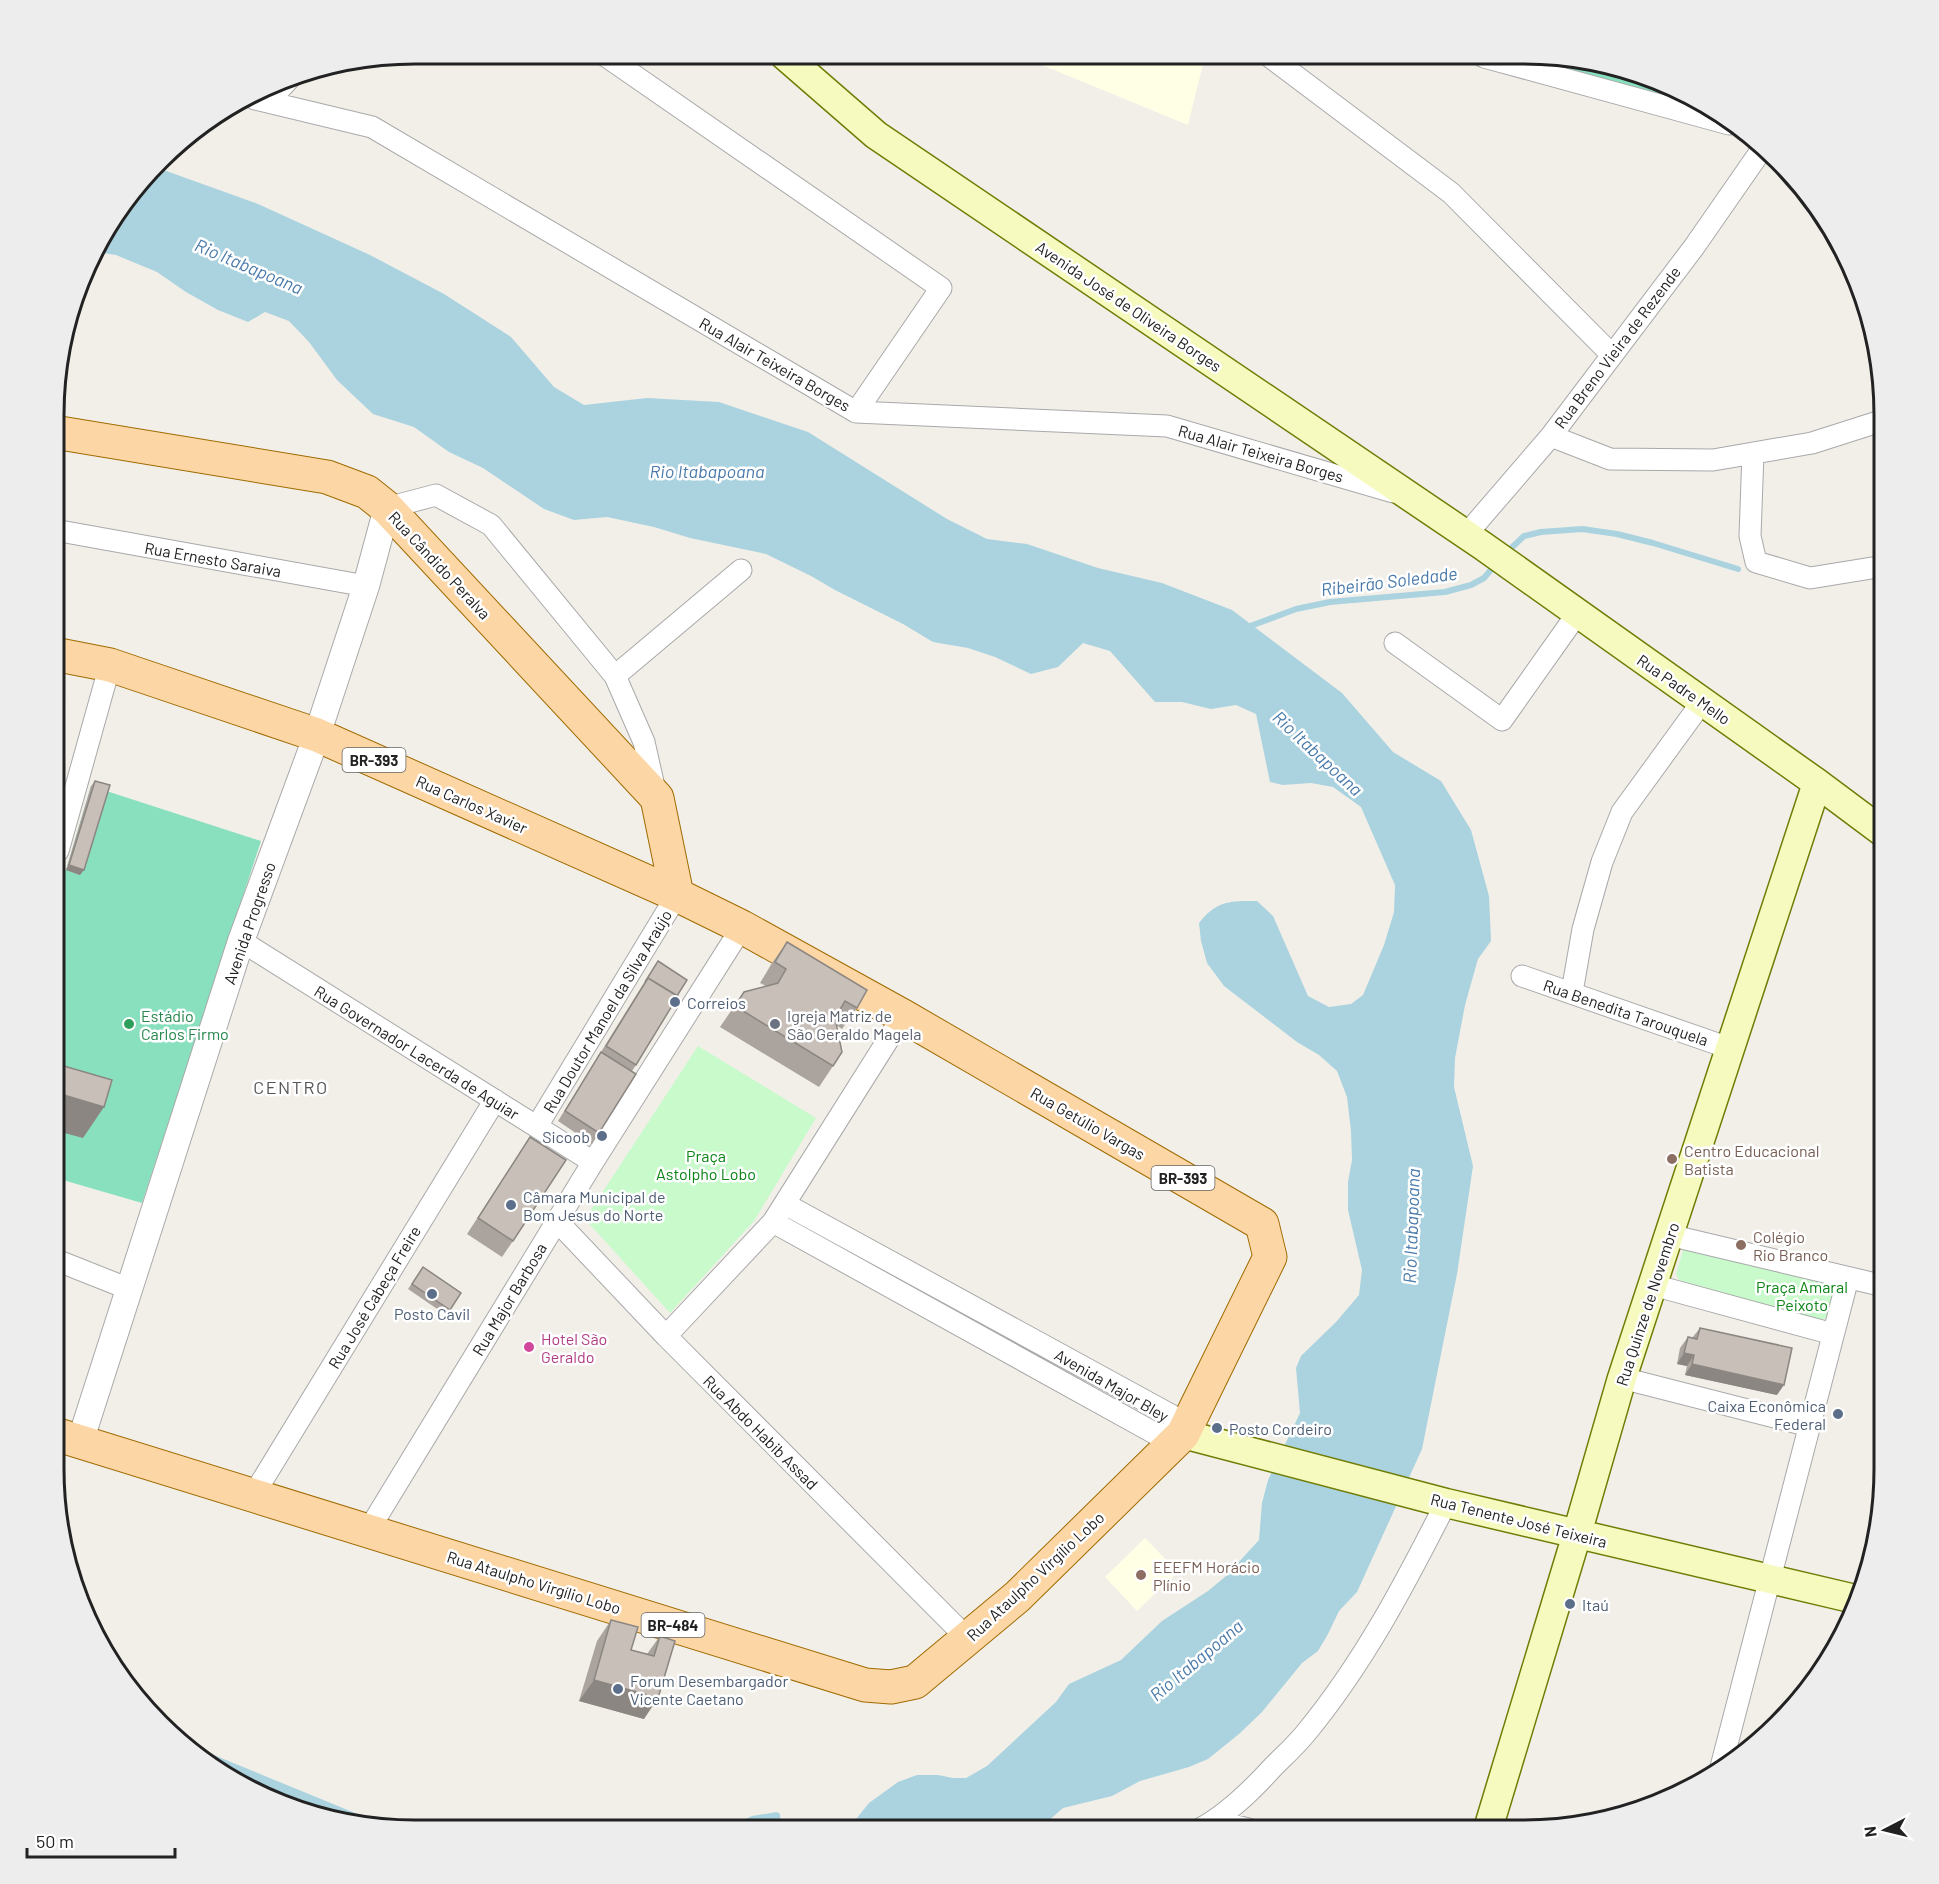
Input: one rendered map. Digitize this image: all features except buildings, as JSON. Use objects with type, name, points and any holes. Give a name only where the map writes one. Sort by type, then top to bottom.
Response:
[{"type":"main road","name":"Avenida José de Oliveira Borges","points":[[794,64],[876,135],[1474,541]]},
{"type":"main road","name":"Rua Cândido Peralva","points":[[64,434],[327,477],[367,492],[387,508],[657,798]]},
{"type":"main road","name":"Rua Padre Mello","points":[[1474,541],[1874,826]]},
{"type":"main road","name":"Rua Carlos Xavier","points":[[64,656],[110,665],[317,735],[677,895]]},
{"type":"main road","name":"Rua Quinze de Novembro","points":[[1491,1820],[1622,1378],[1817,783]]},
{"type":"main road","points":[[657,798],[677,895]]},
{"type":"main road","name":"BR-393","points":[[677,895],[742,927]]},
{"type":"main road","name":"Rua Getúlio Vargas","points":[[742,927],[903,1016],[1262,1224],[1270,1257],[1184,1434]]},
{"type":"main road","name":"Rua Tenente José Teixeira","points":[[1184,1434],[1446,1503],[1850,1598]]},
{"type":"main road","name":"Rua Ataulpho Virgílio Lobo","points":[[68,1438],[865,1685],[891,1687],[915,1682],[1017,1597],[1184,1434]]},
{"type":"street","points":[[617,64],[941,288],[856,412]]},
{"type":"street","points":[[1280,64],[1451,193],[1612,355]]},
{"type":"street","points":[[1510,64],[1711,119]]},
{"type":"street","name":"Rua Alair Teixeira Borges","points":[[262,100],[372,127],[856,412],[1167,426],[1411,497]]},
{"type":"street","name":"Rua Breno Vieira de Rezende","points":[[1474,541],[1694,246],[1758,155]]},
{"type":"street","points":[[1551,436],[1610,459],[1713,460],[1812,443],[1874,423]]},
{"type":"street","points":[[1753,453],[1750,536],[1756,562],[1810,578],[1874,568]]},
{"type":"street","points":[[387,508],[436,495],[491,525],[615,676],[644,742],[657,798]]},
{"type":"street","name":"Avenida Progresso","points":[[68,1438],[129,1289],[241,941],[317,735],[366,586],[387,508]]},
{"type":"street","name":"Rua Ernesto Saraiva","points":[[64,532],[366,586]]},
{"type":"street","points":[[615,676],[741,570]]},
{"type":"street","points":[[1395,643],[1503,720],[1577,614]]},
{"type":"street","points":[[64,830],[110,665]]},
{"type":"street","points":[[1572,992],[1583,929],[1602,862],[1622,812],[1702,702]]},
{"type":"street","name":"Rua Doutor Manoel da Silva Araújo","points":[[537,1126],[677,895]]},
{"type":"street","name":"Rua Major Barbosa","points":[[368,1531],[593,1162],[742,927]]},
{"type":"street","name":"Rua Governador Lacerda de Aguiar","points":[[241,941],[593,1162]]},
{"type":"street","name":"Rua Benedita Tarouquela","points":[[1522,976],[1729,1048]]},
{"type":"street","points":[[666,1336],[773,1222],[903,1016]]},
{"type":"street","name":"Rua José Cabeça Freire","points":[[254,1494],[495,1100]]},
{"type":"street","name":"Avenida Major Bley","points":[[785,1204],[1171,1415],[1184,1434]]},
{"type":"street","name":"Rua Abdo Habib Assad","points":[[557,1221],[666,1336],[968,1639]]},
{"type":"street","name":"Avenida Major Bley","points":[[773,1222],[1156,1434],[1184,1434]]},
{"type":"street","points":[[1669,1235],[1874,1284]]},
{"type":"street","points":[[64,1263],[129,1289]]},
{"type":"street","points":[[1724,1757],[1848,1278]]},
{"type":"street","points":[[1653,1284],[1833,1334]]},
{"type":"street","points":[[1622,1378],[1810,1426]]},
{"type":"street","points":[[1214,1820],[1256,1786],[1305,1734],[1350,1674],[1408,1577],[1446,1503]]},
{"type":"shaded area","points":[[1039,64],[1203,64],[1188,125]]},
{"type":"shaded area","name":"EEEFM Horácio Plínio","points":[[1145,1538],[1178,1572],[1137,1611],[1105,1577]]},
{"type":"green space","points":[[1529,64],[1592,71],[1614,76],[1658,91],[1702,114]]},
{"type":"green space","name":"Estádio Carlos Firmo","points":[[91,786],[261,841],[142,1203],[64,1180],[64,870],[66,870]]},
{"type":"green space","name":"Praça Astolpho Lobo","points":[[698,1046],[816,1118],[754,1221],[670,1313],[585,1219]]},
{"type":"green space","name":"Praça Amaral Peixoto","points":[[1684,1247],[1831,1282],[1836,1286],[1828,1316],[1817,1321],[1679,1280],[1676,1274]]},
{"type":"water","name":"Rio Itabapoana","points":[[164,170],[258,204],[370,255],[444,294],[511,337],[554,387],[584,405],[647,398],[719,402],[808,432],[947,519],[987,539],[1027,544],[1098,568],[1162,583],[1232,610],[1342,693],[1393,752],[1441,781],[1471,830],[1489,896],[1491,941],[1478,959],[1465,1005],[1455,1058],[1454,1087],[1473,1166],[1457,1274],[1422,1449],[1357,1592],[1339,1611],[1318,1651],[1302,1663],[1262,1712],[1208,1759],[1140,1781],[1112,1796],[1063,1808],[1049,1820],[855,1820],[869,1803],[898,1782],[917,1775],[966,1778],[987,1766],[1056,1702],[1069,1684],[1121,1660],[1162,1621],[1208,1591],[1226,1576],[1259,1540],[1262,1503],[1268,1480],[1300,1413],[1296,1368],[1301,1356],[1336,1322],[1359,1295],[1362,1270],[1348,1210],[1348,1182],[1352,1160],[1351,1131],[1347,1097],[1337,1071],[1319,1055],[1297,1042],[1224,986],[1207,963],[1199,923],[1212,910],[1225,903],[1257,901],[1273,916],[1308,996],[1329,1007],[1351,1004],[1363,995],[1384,945],[1394,912],[1395,885],[1361,807],[1333,787],[1311,783],[1283,785],[1270,782],[1256,714],[1236,705],[1211,709],[1182,702],[1155,702],[1110,651],[1083,643],[1058,667],[1031,674],[995,657],[968,648],[933,642],[903,624],[766,554],[607,517],[574,520],[544,509],[483,468],[449,452],[414,427],[373,414],[337,380],[309,342],[289,321],[265,312],[248,322],[218,310],[157,272],[116,255],[105,253],[124,220]]},
{"type":"water","points":[[212,1754],[359,1815],[325,1808],[281,1793]]},
{"type":"water","points":[[777,1812],[780,1814],[780,1820],[743,1820],[752,1816]]},
{"type":"waterway","name":"Ribeirão Soledade","points":[[1506,553],[1524,536],[1541,532],[1582,529],[1617,534],[1653,543],[1738,569]]},
{"type":"waterway","name":"Ribeirão Soledade","points":[[1245,628],[1296,609],[1330,602],[1445,592],[1471,585],[1484,578],[1495,565]]},
{"type":"place","name":"Correios","points":[[675,1002]]},
{"type":"place","name":"Estádio Carlos Firmo","points":[[129,1024]]},
{"type":"place","name":"Igreja Matriz de São Geraldo Magela","points":[[775,1024]]},
{"type":"place","name":"Sicoob","points":[[602,1136]]},
{"type":"place","name":"Centro Educacional Batista","points":[[1672,1159]]},
{"type":"place","name":"Câmara Municipal de Bom Jesus do Norte","points":[[511,1205]]},
{"type":"place","name":"Colégio Rio Branco","points":[[1741,1245]]},
{"type":"place","name":"Posto Cavil","points":[[432,1294]]},
{"type":"place","name":"Hotel São Geraldo","points":[[529,1347]]},
{"type":"place","name":"Caixa Econômica Federal","points":[[1838,1414]]},
{"type":"place","name":"Posto Cordeiro","points":[[1217,1428]]},
{"type":"place","name":"EEEFM Horácio Plínio","points":[[1141,1575]]},
{"type":"place","name":"Itaú","points":[[1570,1604]]},
{"type":"place","name":"Forum Desembargador Vicente Caetano","points":[[618,1689]]},
{"type":"district","name":"CENTRO","points":[[291,1087]]}]
